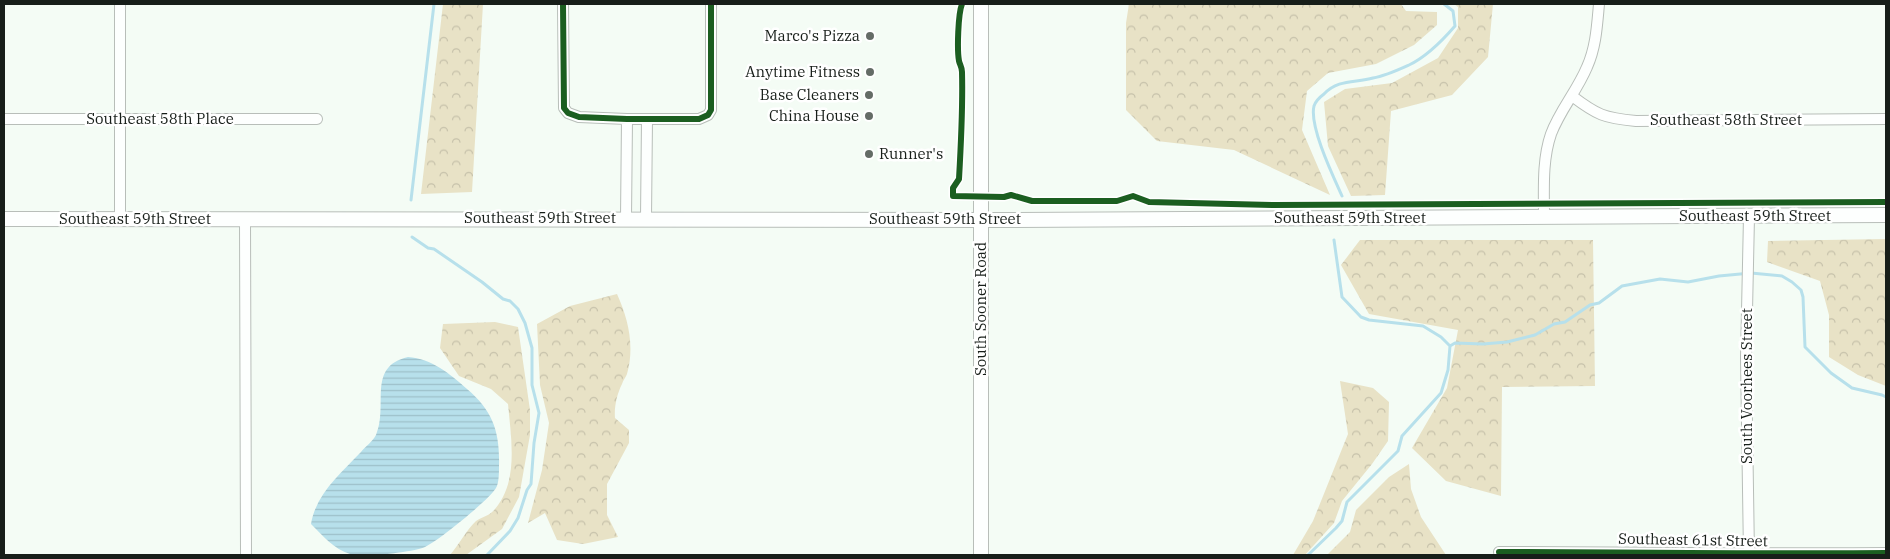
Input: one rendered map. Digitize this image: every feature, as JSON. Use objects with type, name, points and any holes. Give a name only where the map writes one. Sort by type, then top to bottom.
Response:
[{"type":"main road","name":"South Sooner Road","points":[[980,555],[981,4]]},
{"type":"main road","name":"Southeast 59th Street","points":[[4,218],[981,220],[1886,215]]},
{"type":"street","points":[[120,4],[120,218]]},
{"type":"street","points":[[563,4],[564,108],[579,117],[627,119],[699,119],[708,115],[712,104],[712,4]]},
{"type":"street","points":[[1544,217],[1545,160],[1549,144],[1561,111],[1572,96],[1587,66],[1596,38],[1599,4]]},
{"type":"street","name":"Southeast 58th Street","points":[[1572,96],[1591,111],[1610,118],[1636,121],[1886,119]]},
{"type":"street","name":"Southeast 58th Place","points":[[4,119],[316,119]]},
{"type":"street","points":[[626,218],[627,119]]},
{"type":"street","points":[[646,119],[646,218]]},
{"type":"street","name":"South Voorhees Street","points":[[1749,217],[1746,358],[1749,555]]},
{"type":"street","points":[[245,218],[246,555]]},
{"type":"street","name":"Southeast 61st Street","points":[[1499,552],[1638,552],[1749,555],[1886,553]]},
{"type":"green space","points":[[443,4],[483,4],[472,192],[421,194]]},
{"type":"green space","points":[[1129,4],[1401,4],[1406,11],[1437,12],[1437,25],[1414,45],[1376,64],[1328,73],[1307,91],[1302,130],[1330,195],[1234,150],[1157,141],[1126,110],[1126,23]]},
{"type":"green space","points":[[1454,4],[1493,4],[1488,57],[1452,95],[1391,111],[1385,195],[1351,196],[1328,146],[1324,102],[1345,89],[1392,83],[1438,58],[1458,28],[1458,7]]},
{"type":"green space","points":[[1886,239],[1886,386],[1858,375],[1829,357],[1829,315],[1820,281],[1767,262],[1768,241]]},
{"type":"green space","points":[[1360,240],[1593,240],[1595,386],[1502,387],[1501,496],[1446,481],[1412,448],[1447,388],[1458,330],[1369,314],[1341,265]]},
{"type":"green space","points":[[617,294],[627,322],[630,343],[627,374],[615,405],[615,418],[629,430],[629,443],[607,484],[607,515],[618,537],[583,544],[557,540],[545,513],[528,523],[542,470],[549,423],[540,385],[537,324],[570,306]]},
{"type":"green space","points":[[495,322],[518,327],[530,410],[530,435],[519,497],[502,529],[466,555],[450,555],[473,524],[493,511],[503,498],[508,486],[512,445],[508,404],[491,389],[459,376],[440,348],[443,324]]},
{"type":"green space","points":[[1340,381],[1373,388],[1389,402],[1388,441],[1342,501],[1334,523],[1305,555],[1293,555],[1313,521],[1348,434]]},
{"type":"green space","points":[[1409,464],[1411,489],[1421,517],[1446,555],[1327,555],[1350,532],[1356,510],[1389,477]]},
{"type":"water","points":[[408,357],[425,361],[447,372],[476,397],[489,414],[498,443],[498,483],[491,494],[463,520],[425,547],[388,554],[350,554],[334,545],[311,524],[314,513],[323,494],[330,485],[375,437],[381,412],[383,378],[387,369],[395,362]]},
{"type":"waterway","points":[[411,200],[434,4]]},
{"type":"waterway","points":[[1342,196],[1318,138],[1313,115],[1317,100],[1335,86],[1387,74],[1415,62],[1428,53],[1455,26],[1453,11],[1444,4]]},
{"type":"waterway","points":[[412,237],[428,248],[434,249],[503,299],[510,301],[518,309],[525,323],[532,348],[532,385],[539,413],[534,443],[531,484],[527,490],[518,518],[510,531],[487,555]]},
{"type":"waterway","points":[[1308,555],[1342,521],[1347,502],[1398,451],[1402,436],[1441,393],[1448,370],[1450,346],[1441,337],[1423,326],[1369,320],[1361,317],[1342,297],[1334,240]]},
{"type":"waterway","points":[[1450,346],[1455,343],[1483,344],[1507,342],[1535,335],[1554,324],[1565,322],[1590,305],[1599,303],[1622,286],[1660,279],[1688,282],[1719,276],[1751,273],[1782,276],[1801,290],[1803,297],[1805,347],[1831,373],[1852,388],[1886,397]]},
{"type":"cycle path","points":[[563,4],[564,108],[568,113],[579,117],[627,119],[699,119],[708,115],[711,110],[711,4]]},
{"type":"cycle path","points":[[962,4],[958,41],[959,61],[962,72],[961,139],[959,179],[953,188],[953,196],[1004,197],[1011,195],[1032,201],[1117,201],[1133,196],[1149,202],[1274,205],[1886,202]]},
{"type":"cycle path","points":[[1499,552],[1886,553]]},
{"type":"place","name":"Marco's Pizza","points":[[870,36]]},
{"type":"place","name":"Anytime Fitness","points":[[870,72]]},
{"type":"place","name":"Base Cleaners","points":[[869,95]]},
{"type":"place","name":"China House","points":[[869,116]]},
{"type":"place","name":"Runner's","points":[[869,154]]}]
